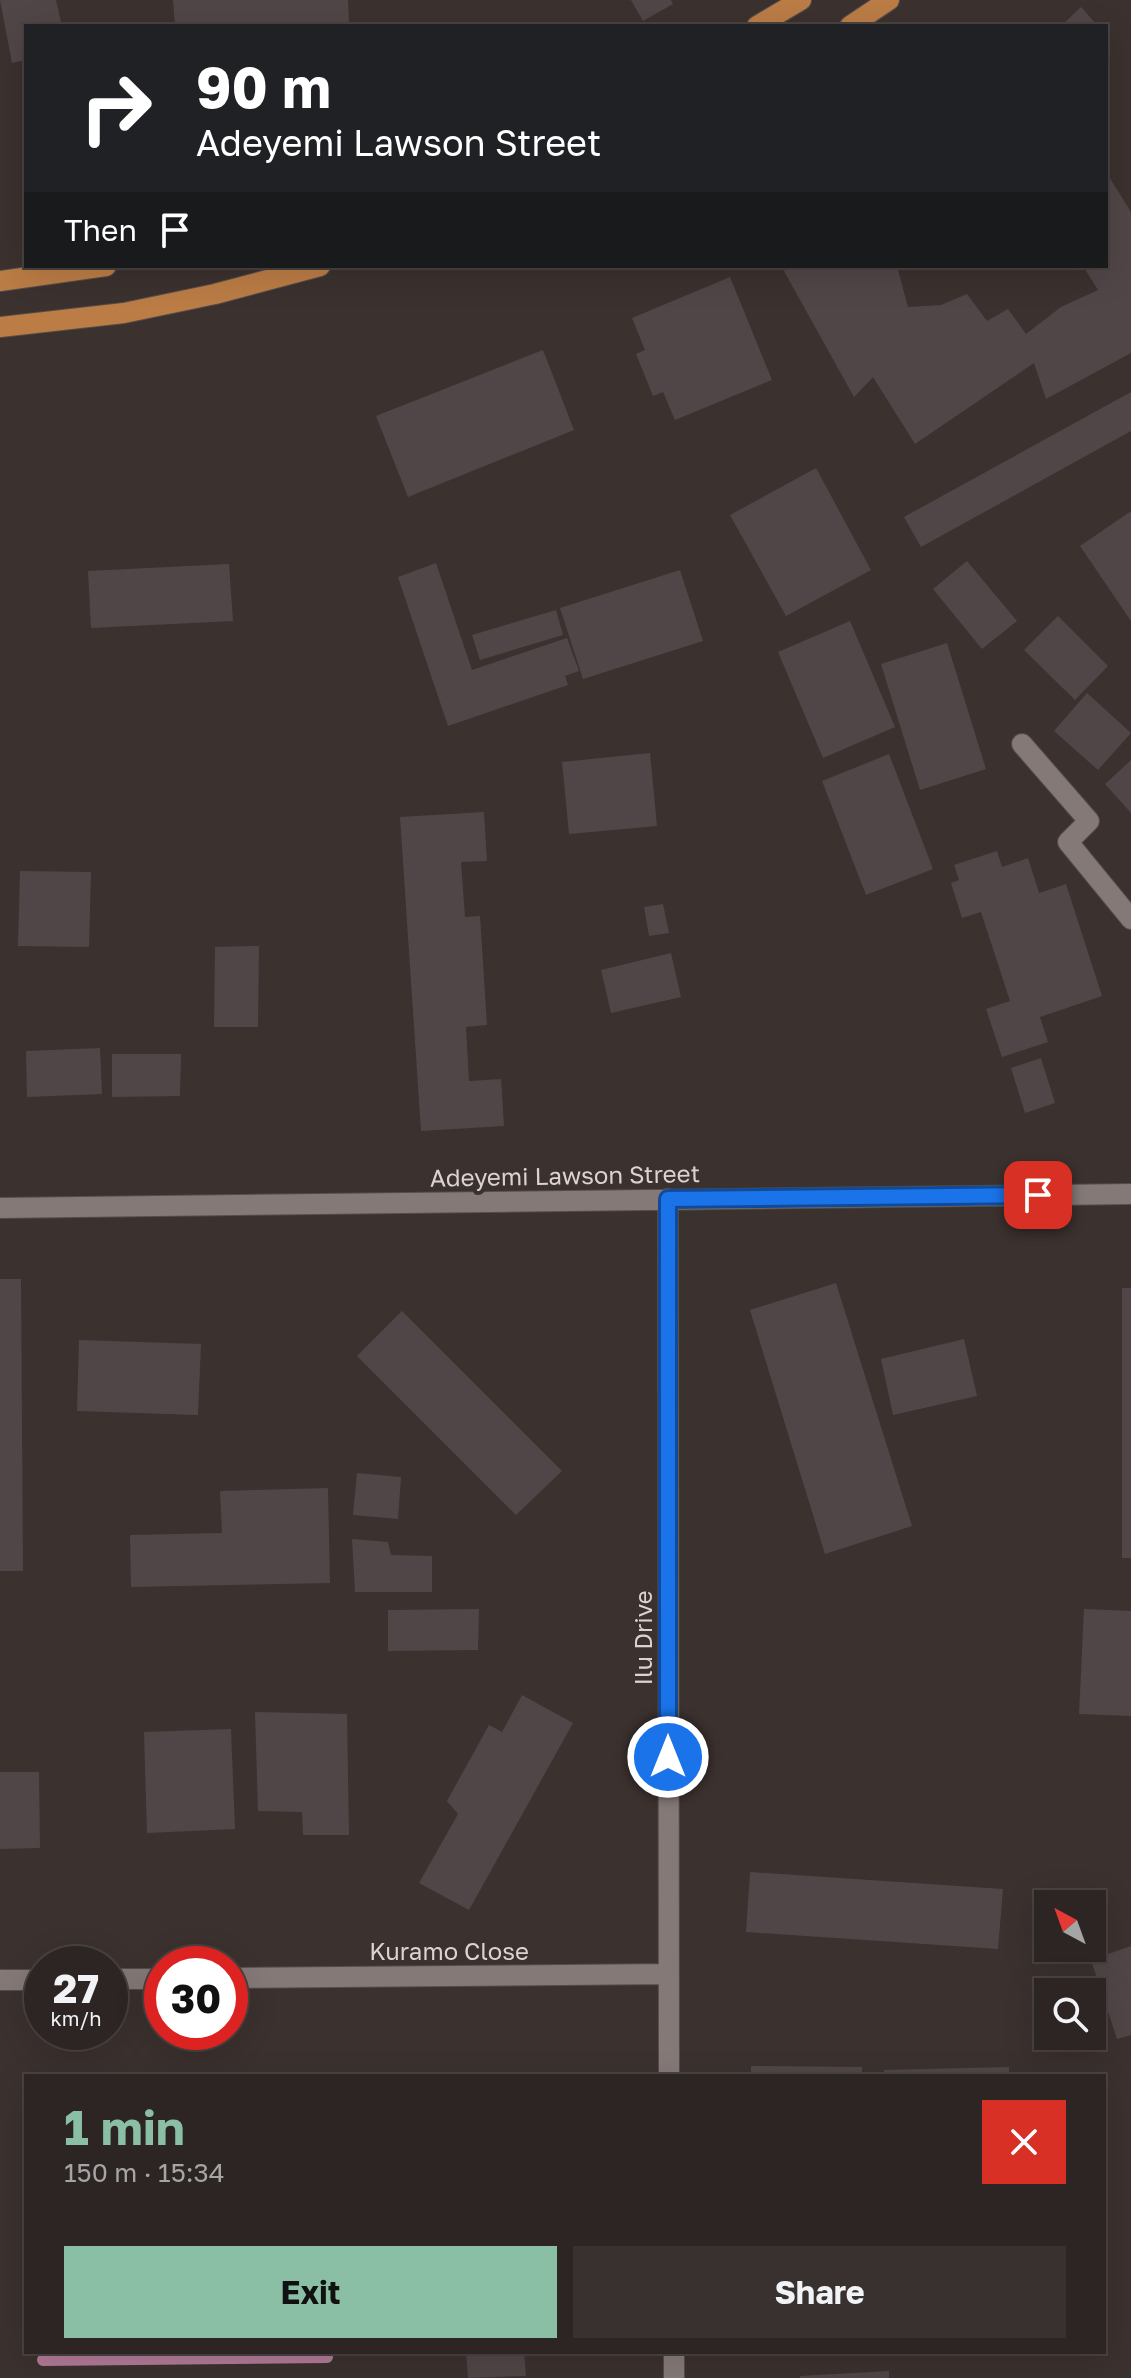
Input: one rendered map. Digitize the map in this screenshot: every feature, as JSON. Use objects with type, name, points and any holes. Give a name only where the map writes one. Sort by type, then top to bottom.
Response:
[{"type":"main road","points":[[760,24],[801,0]]},
{"type":"main road","points":[[853,24],[889,0]]},
{"type":"main road","points":[[0,281],[92,268]]},
{"type":"main road","points":[[0,327],[124,313],[215,294],[312,268]]},
{"type":"street","points":[[1022,744],[1089,821],[1068,842],[1131,919]]},
{"type":"street","name":"Adeyemi Lawson Street","points":[[0,1208],[1131,1194]]},
{"type":"street","name":"Ilu Drive","points":[[668,1199],[669,2074]]},
{"type":"street","name":"Kuramo Close","points":[[248,1978],[668,1974]]},
{"type":"street","points":[[0,1980],[24,1980]]},
{"type":"street","points":[[674,2354],[674,2378]]},
{"type":"building","points":[[0,0],[56,0],[62,24],[24,24],[24,60],[12,63]]},
{"type":"building","points":[[173,0],[348,0],[349,23],[175,24]]},
{"type":"building","points":[[631,0],[671,0],[673,4],[643,21]]},
{"type":"building","points":[[1081,7],[1096,24],[1063,24]]},
{"type":"building","points":[[1108,175],[1131,212],[1131,353],[1046,399],[1034,363],[915,444],[873,377],[854,397],[784,271],[786,268],[898,268],[908,307],[941,305],[967,294],[987,321],[1008,309],[1026,334],[1061,307],[1098,290],[1084,268],[1108,268]]},
{"type":"building","points":[[730,277],[772,380],[675,420],[663,392],[653,396],[636,354],[645,350],[632,318]]},
{"type":"building","points":[[543,350],[574,430],[408,497],[376,416]]},
{"type":"building","points":[[1131,392],[1131,431],[921,547],[904,517]]},
{"type":"building","points":[[816,468],[871,570],[786,616],[730,515]]},
{"type":"building","points":[[1131,511],[1131,621],[1080,546]]},
{"type":"building","points":[[967,561],[1017,621],[982,649],[933,589]]},
{"type":"building","points":[[436,563],[472,670],[567,638],[579,671],[565,676],[568,685],[448,726],[398,577]]},
{"type":"building","points":[[229,564],[233,621],[91,628],[88,571]]},
{"type":"building","points":[[680,570],[703,641],[583,679],[560,608]]},
{"type":"building","points":[[556,610],[563,635],[480,660],[472,635]]},
{"type":"building","points":[[1058,616],[1108,666],[1075,700],[1024,650]]},
{"type":"building","points":[[850,621],[895,727],[823,758],[778,652]]},
{"type":"building","points":[[947,643],[986,769],[920,790],[881,664]]},
{"type":"building","points":[[1087,693],[1131,733],[1098,770],[1054,731]]},
{"type":"building","points":[[650,753],[657,826],[569,834],[562,762]]},
{"type":"building","points":[[889,754],[933,869],[866,895],[822,781]]},
{"type":"building","points":[[1131,760],[1131,813],[1105,784]]},
{"type":"building","points":[[484,812],[487,861],[461,862],[465,917],[480,916],[487,1025],[466,1027],[469,1081],[501,1079],[504,1126],[421,1131],[400,817]]},
{"type":"building","points":[[997,851],[1002,867],[1028,858],[1039,893],[1066,884],[1102,996],[1040,1017],[1048,1042],[1002,1057],[986,1009],[1010,1001],[981,912],[962,918],[951,883],[959,880],[954,865]]},
{"type":"building","points":[[20,871],[91,872],[89,947],[18,946]]},
{"type":"building","points":[[663,904],[669,933],[649,936],[644,907]]},
{"type":"building","points":[[259,946],[258,1027],[214,1027],[215,947]]},
{"type":"building","points":[[671,953],[681,997],[611,1013],[601,970]]},
{"type":"building","points":[[100,1048],[102,1094],[27,1097],[26,1051]]},
{"type":"building","points":[[112,1054],[181,1054],[180,1096],[112,1097]]},
{"type":"building","points":[[1041,1058],[1055,1103],[1025,1113],[1011,1068]]},
{"type":"building","points":[[0,1279],[21,1279],[23,1571],[0,1571]]},
{"type":"building","points":[[836,1283],[912,1526],[825,1554],[750,1310]]},
{"type":"building","points":[[1122,1288],[1131,1288],[1131,1558],[1122,1558]]},
{"type":"building","points":[[402,1311],[562,1471],[516,1515],[357,1356]]},
{"type":"building","points":[[964,1339],[977,1396],[893,1415],[881,1359]]},
{"type":"building","points":[[79,1340],[201,1344],[198,1415],[77,1411]]},
{"type":"building","points":[[357,1473],[401,1477],[398,1519],[353,1515]]},
{"type":"building","points":[[328,1488],[330,1583],[131,1587],[130,1535],[222,1533],[220,1491]]},
{"type":"building","points":[[352,1539],[388,1542],[391,1555],[432,1556],[432,1592],[355,1592]]},
{"type":"building","points":[[479,1609],[478,1650],[388,1651],[388,1610]]},
{"type":"building","points":[[1084,1609],[1131,1611],[1131,1716],[1079,1714]]},
{"type":"building","points":[[522,1695],[573,1723],[469,1910],[419,1883],[458,1814],[447,1801],[489,1725],[502,1732]]},
{"type":"building","points":[[255,1712],[347,1714],[349,1835],[303,1835],[302,1812],[258,1811]]},
{"type":"building","points":[[231,1729],[235,1829],[147,1833],[144,1732]]},
{"type":"building","points":[[0,1772],[39,1772],[40,1848],[0,1849]]},
{"type":"building","points":[[750,1872],[1003,1889],[998,1949],[746,1932]]},
{"type":"building","points":[[1131,1946],[1131,2035],[1117,2039],[1106,2006],[1106,1978],[1097,1978],[1092,1962],[1106,1962],[1106,1955]]},
{"type":"building","points":[[751,2066],[862,2067],[862,2074],[751,2074]]},
{"type":"building","points":[[1009,2067],[1009,2074],[884,2074],[884,2070]]},
{"type":"building","points":[[466,2354],[524,2354],[526,2376],[468,2378]]},
{"type":"building","points":[[949,2354],[1010,2354],[1010,2355]]},
{"type":"building","points":[[889,2371],[889,2378],[800,2378],[800,2376]]},
{"type":"waterway","points":[[43,2360],[327,2357]]},
{"type":"route","points":[[668,1757],[668,1199],[1038,1195]]}]
